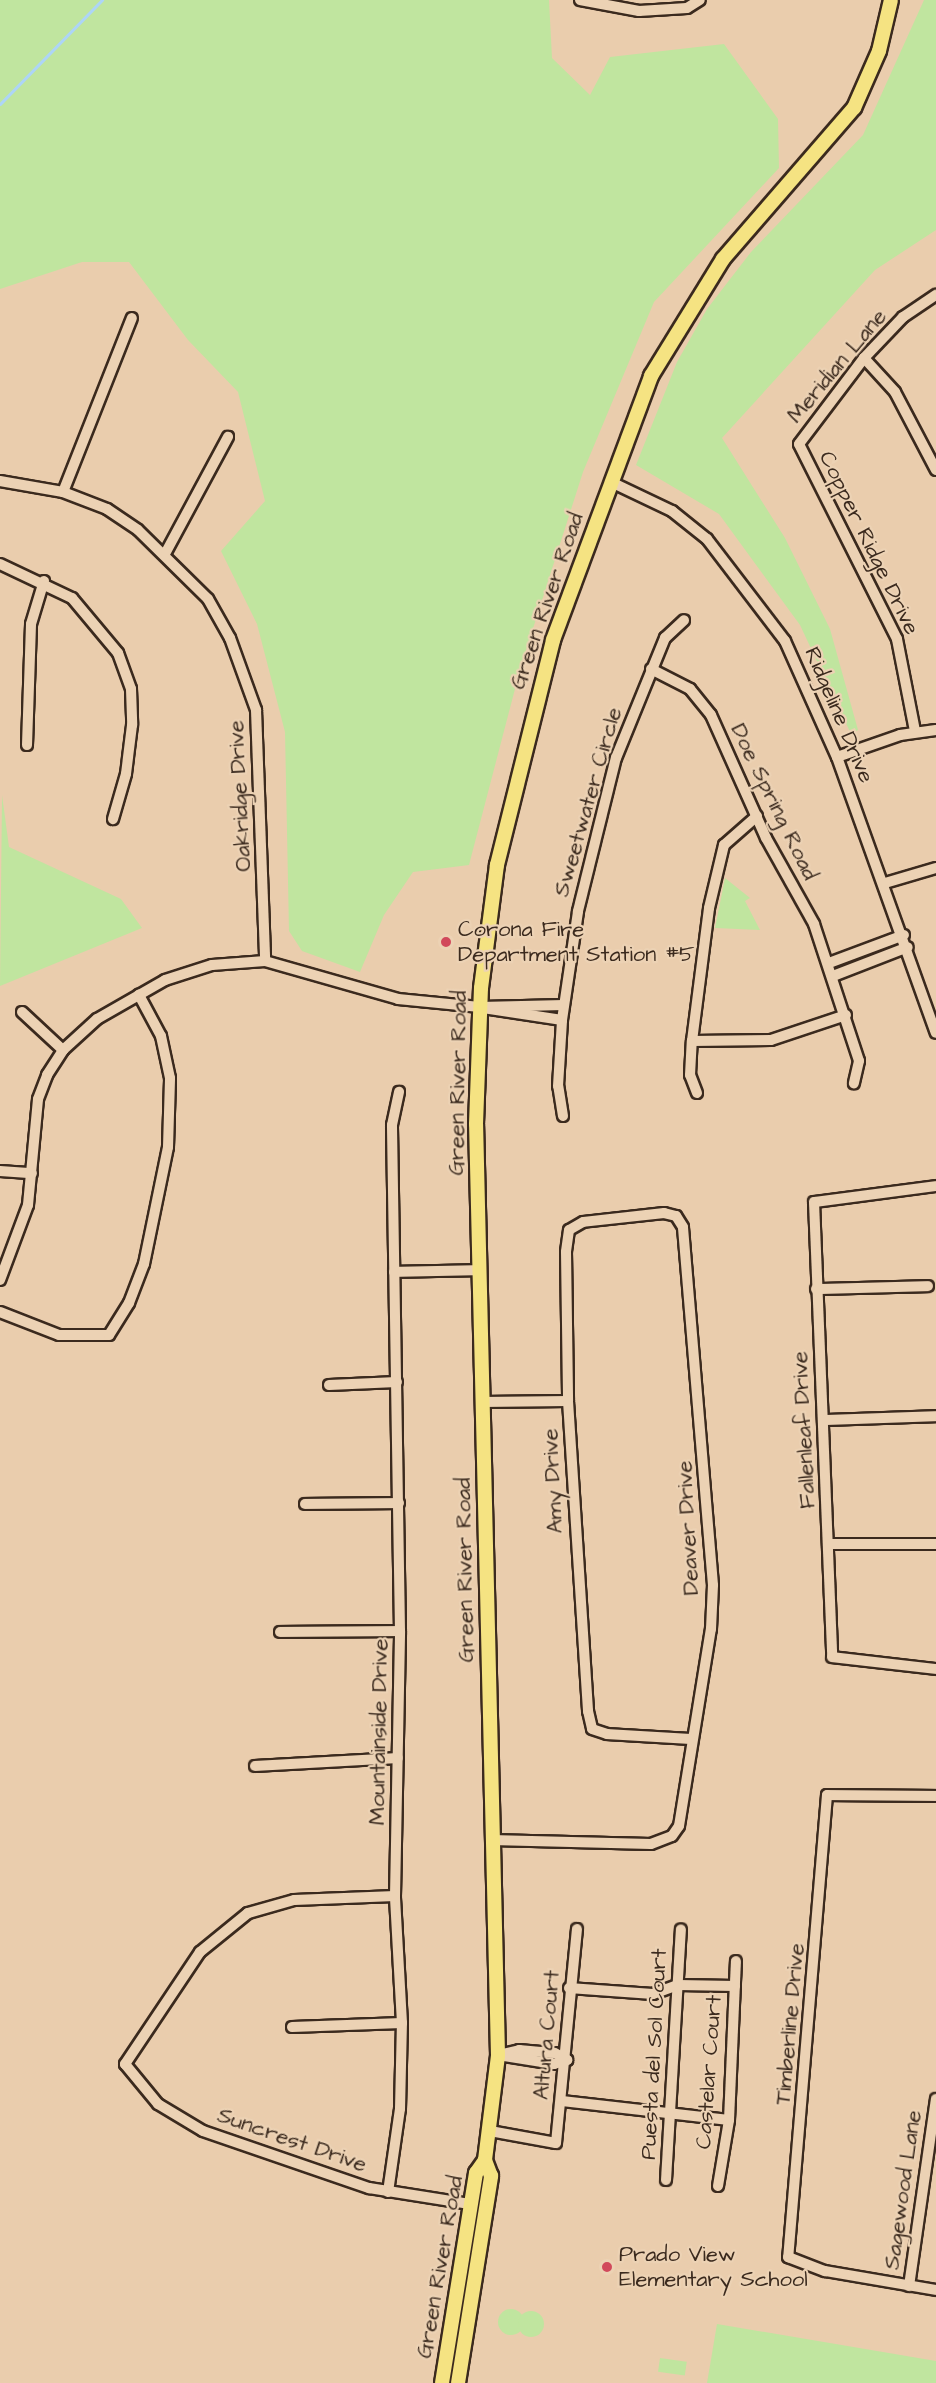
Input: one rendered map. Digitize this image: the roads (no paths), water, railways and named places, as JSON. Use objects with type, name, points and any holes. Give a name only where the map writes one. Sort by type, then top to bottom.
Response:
[{"type":"main road","name":"Green River Road","points":[[442,2383],[470,2204],[476,2173],[485,2160],[490,2131],[498,2055],[491,1840],[480,1270],[480,1007],[497,865],[521,753],[553,640],[651,376],[699,291],[854,108],[879,51],[891,0]]},
{"type":"main road","name":"Green River Road","points":[[459,2378],[491,2176],[485,2160]]},
{"type":"main road","points":[[470,2204],[483,2231]]},
{"type":"main road","points":[[445,2359],[459,2378]]},
{"type":"street","points":[[580,0],[639,11],[687,8],[700,1]]},
{"type":"street","name":"Meridian Lane","points":[[799,444],[864,358],[903,317],[936,295]]},
{"type":"street","points":[[63,492],[132,318]]},
{"type":"street","points":[[864,358],[901,401],[936,470]]},
{"type":"street","points":[[166,552],[228,437]]},
{"type":"street","name":"Copper Ridge Drive","points":[[799,444],[897,639],[915,731]]},
{"type":"street","name":"Oakridge Drive","points":[[0,481],[63,492],[107,509],[166,552],[208,598],[245,670],[256,710],[265,961]]},
{"type":"street","name":"Ridgeline Drive","points":[[610,482],[672,511],[737,573],[785,640],[837,757],[909,947],[936,1032]]},
{"type":"street","points":[[0,564],[44,581],[99,624],[118,653],[131,689],[126,774],[113,819]]},
{"type":"street","points":[[27,745],[31,624],[44,581]]},
{"type":"street","name":"Sweetwater Circle","points":[[562,1116],[558,1086],[562,1020],[578,911],[616,758],[665,638],[684,620]]},
{"type":"street","name":"Doe Spring Road","points":[[651,669],[690,690],[711,715],[757,816],[829,963],[859,1061],[854,1083]]},
{"type":"street","points":[[837,757],[915,731],[936,729]]},
{"type":"street","points":[[697,1093],[690,1075],[697,975],[724,845],[757,816]]},
{"type":"street","points":[[885,883],[936,868]]},
{"type":"street","points":[[829,963],[904,935]]},
{"type":"street","points":[[833,976],[909,947]]},
{"type":"street","points":[[0,1280],[20,1236],[33,1173],[38,1099],[63,1050],[97,1019],[139,995],[187,972],[265,961],[376,995],[480,1007],[562,1020]]},
{"type":"street","points":[[0,1312],[59,1335],[109,1335],[129,1303],[144,1264],[168,1147],[170,1078],[161,1036],[139,995]]},
{"type":"street","points":[[480,1007],[564,1005]]},
{"type":"street","points":[[22,1012],[63,1050]]},
{"type":"street","points":[[692,1041],[771,1040],[846,1015]]},
{"type":"street","name":"Mountainside Drive","points":[[388,2192],[400,2109],[402,2023],[396,1896],[400,1631],[392,1125],[399,1092]]},
{"type":"street","points":[[0,1171],[33,1173]]},
{"type":"street","name":"Fallenleaf Drive","points":[[936,1186],[814,1202],[832,1657],[936,1669]]},
{"type":"street","name":"Deaver Drive","points":[[491,1840],[651,1844],[672,1836],[679,1826],[713,1585],[693,1306],[683,1227],[676,1216],[583,1222],[569,1230]]},
{"type":"street","name":"Amy Drive","points":[[569,1230],[568,1401],[592,1729],[690,1739]]},
{"type":"street","points":[[394,1272],[480,1270]]},
{"type":"street","points":[[816,1289],[928,1286]]},
{"type":"street","points":[[329,1384],[397,1382]]},
{"type":"street","points":[[483,1402],[568,1401]]},
{"type":"street","points":[[824,1420],[936,1416]]},
{"type":"street","points":[[304,1504],[399,1503]]},
{"type":"street","points":[[829,1544],[936,1544]]},
{"type":"street","points":[[280,1632],[400,1631]]},
{"type":"street","points":[[255,1766],[398,1758]]},
{"type":"street","name":"Timberline Drive","points":[[909,2286],[825,2271],[788,2257],[827,1795],[936,1796]]},
{"type":"street","name":"Suncrest Drive","points":[[396,1896],[294,1900],[243,1917],[200,1952],[125,2064],[151,2098],[183,2121],[388,2192],[470,2204]]},
{"type":"street","name":"Altura Court","points":[[490,2131],[556,2144],[567,2060],[569,1988],[577,1929]]},
{"type":"street","name":"Puesta del Sol Court","points":[[666,2180],[672,2117],[681,1929]]},
{"type":"street","name":"Castelar Court","points":[[718,2186],[729,2120],[736,1961]]},
{"type":"street","points":[[569,1988],[653,1994],[678,1985],[735,1986]]},
{"type":"street","points":[[292,2027],[402,2023]]},
{"type":"street","points":[[498,2055],[555,2064],[567,2060]]},
{"type":"street","name":"Sagewood Lane","points":[[909,2286],[936,2099]]},
{"type":"street","points":[[562,2101],[672,2117],[729,2120]]},
{"type":"street","points":[[909,2286],[936,2290]]},
{"type":"waterway","points":[[0,104],[102,0]]},
{"type":"place","name":"Corona Fire Department Station #5","points":[[446,942]]},
{"type":"place","name":"Prado View Elementary School","points":[[607,2267]]}]
